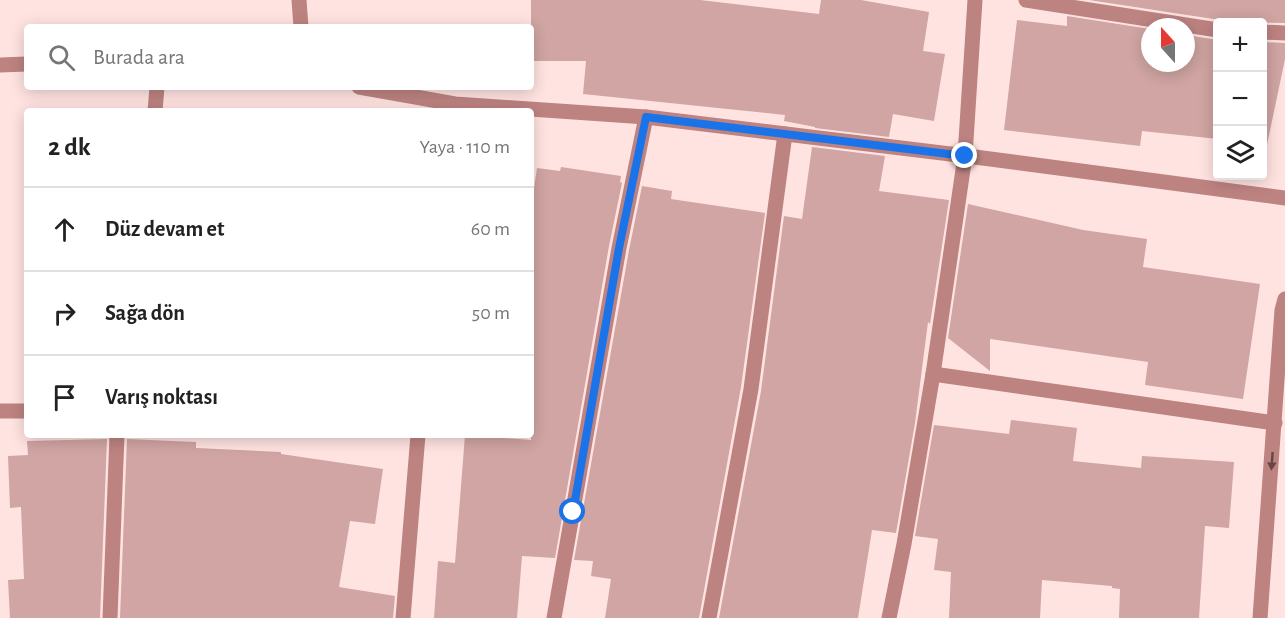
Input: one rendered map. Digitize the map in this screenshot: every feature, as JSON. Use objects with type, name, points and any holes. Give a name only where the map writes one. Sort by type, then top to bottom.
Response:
[{"type":"street","points":[[299,0],[301,24]]},
{"type":"street","points":[[889,618],[933,374],[965,156],[975,0]]},
{"type":"street","points":[[1026,0],[1213,29]]},
{"type":"street","points":[[1267,32],[1285,33]]},
{"type":"street","points":[[0,64],[24,64]]},
{"type":"street","points":[[155,108],[157,90]]},
{"type":"street","points":[[373,90],[455,107],[474,108]]},
{"type":"street","points":[[534,111],[646,117],[1285,198]]},
{"type":"street","points":[[554,618],[619,248],[646,117]]},
{"type":"street","points":[[709,618],[751,389],[785,134]]},
{"type":"street","points":[[1260,618],[1282,310],[1285,298]]},
{"type":"street","points":[[933,374],[1275,423]]},
{"type":"street","points":[[0,411],[24,411]]},
{"type":"street","points":[[110,618],[117,438]]},
{"type":"street","points":[[403,618],[418,438]]},
{"type":"building","points":[[531,0],[700,0],[819,14],[821,0],[861,0],[929,12],[923,51],[945,54],[934,121],[893,114],[889,137],[815,128],[784,121],[785,115],[583,94],[586,61],[534,61],[534,24],[531,24]]},
{"type":"building","points":[[1089,0],[1285,0],[1285,23],[1267,23],[1267,18],[1213,19]]},
{"type":"building","points":[[1067,16],[1141,28],[1141,72],[1195,72],[1195,36],[1213,39],[1213,138],[1142,131],[1140,146],[1004,130],[1017,20],[1067,26]]},
{"type":"building","points":[[1267,42],[1285,43],[1285,59],[1267,145]]},
{"type":"building","points":[[812,147],[885,156],[879,191],[949,200],[896,533],[872,530],[858,618],[719,618],[761,391],[784,216],[802,219]]},
{"type":"building","points":[[561,167],[621,176],[620,182],[622,183],[555,558],[522,556],[517,618],[434,618],[438,561],[455,563],[465,438],[531,440],[534,438],[534,188],[537,168],[560,171]]},
{"type":"building","points":[[642,186],[672,191],[671,199],[765,213],[741,387],[699,618],[605,618],[611,579],[591,576],[593,561],[574,560]]},
{"type":"building","points":[[968,204],[1083,230],[1147,239],[1143,267],[1260,284],[1243,399],[1145,385],[1148,362],[990,339],[990,371],[948,338]]},
{"type":"building","points":[[1011,420],[1077,428],[1073,461],[1141,468],[1142,456],[1234,462],[1229,528],[1205,526],[1199,618],[1119,618],[1120,589],[1112,588],[1112,586],[1042,580],[1040,618],[949,618],[951,572],[934,570],[938,539],[915,536],[934,425],[1009,434]]},
{"type":"building","points":[[107,439],[100,618],[10,618],[8,580],[24,579],[21,507],[10,508],[8,456],[28,455],[27,441]]},
{"type":"building","points":[[127,439],[196,442],[196,448],[281,452],[281,454],[383,469],[375,524],[350,521],[339,587],[395,596],[393,618],[120,618]]},
{"type":"route","points":[[573,512],[619,248],[646,117],[965,156]]}]
